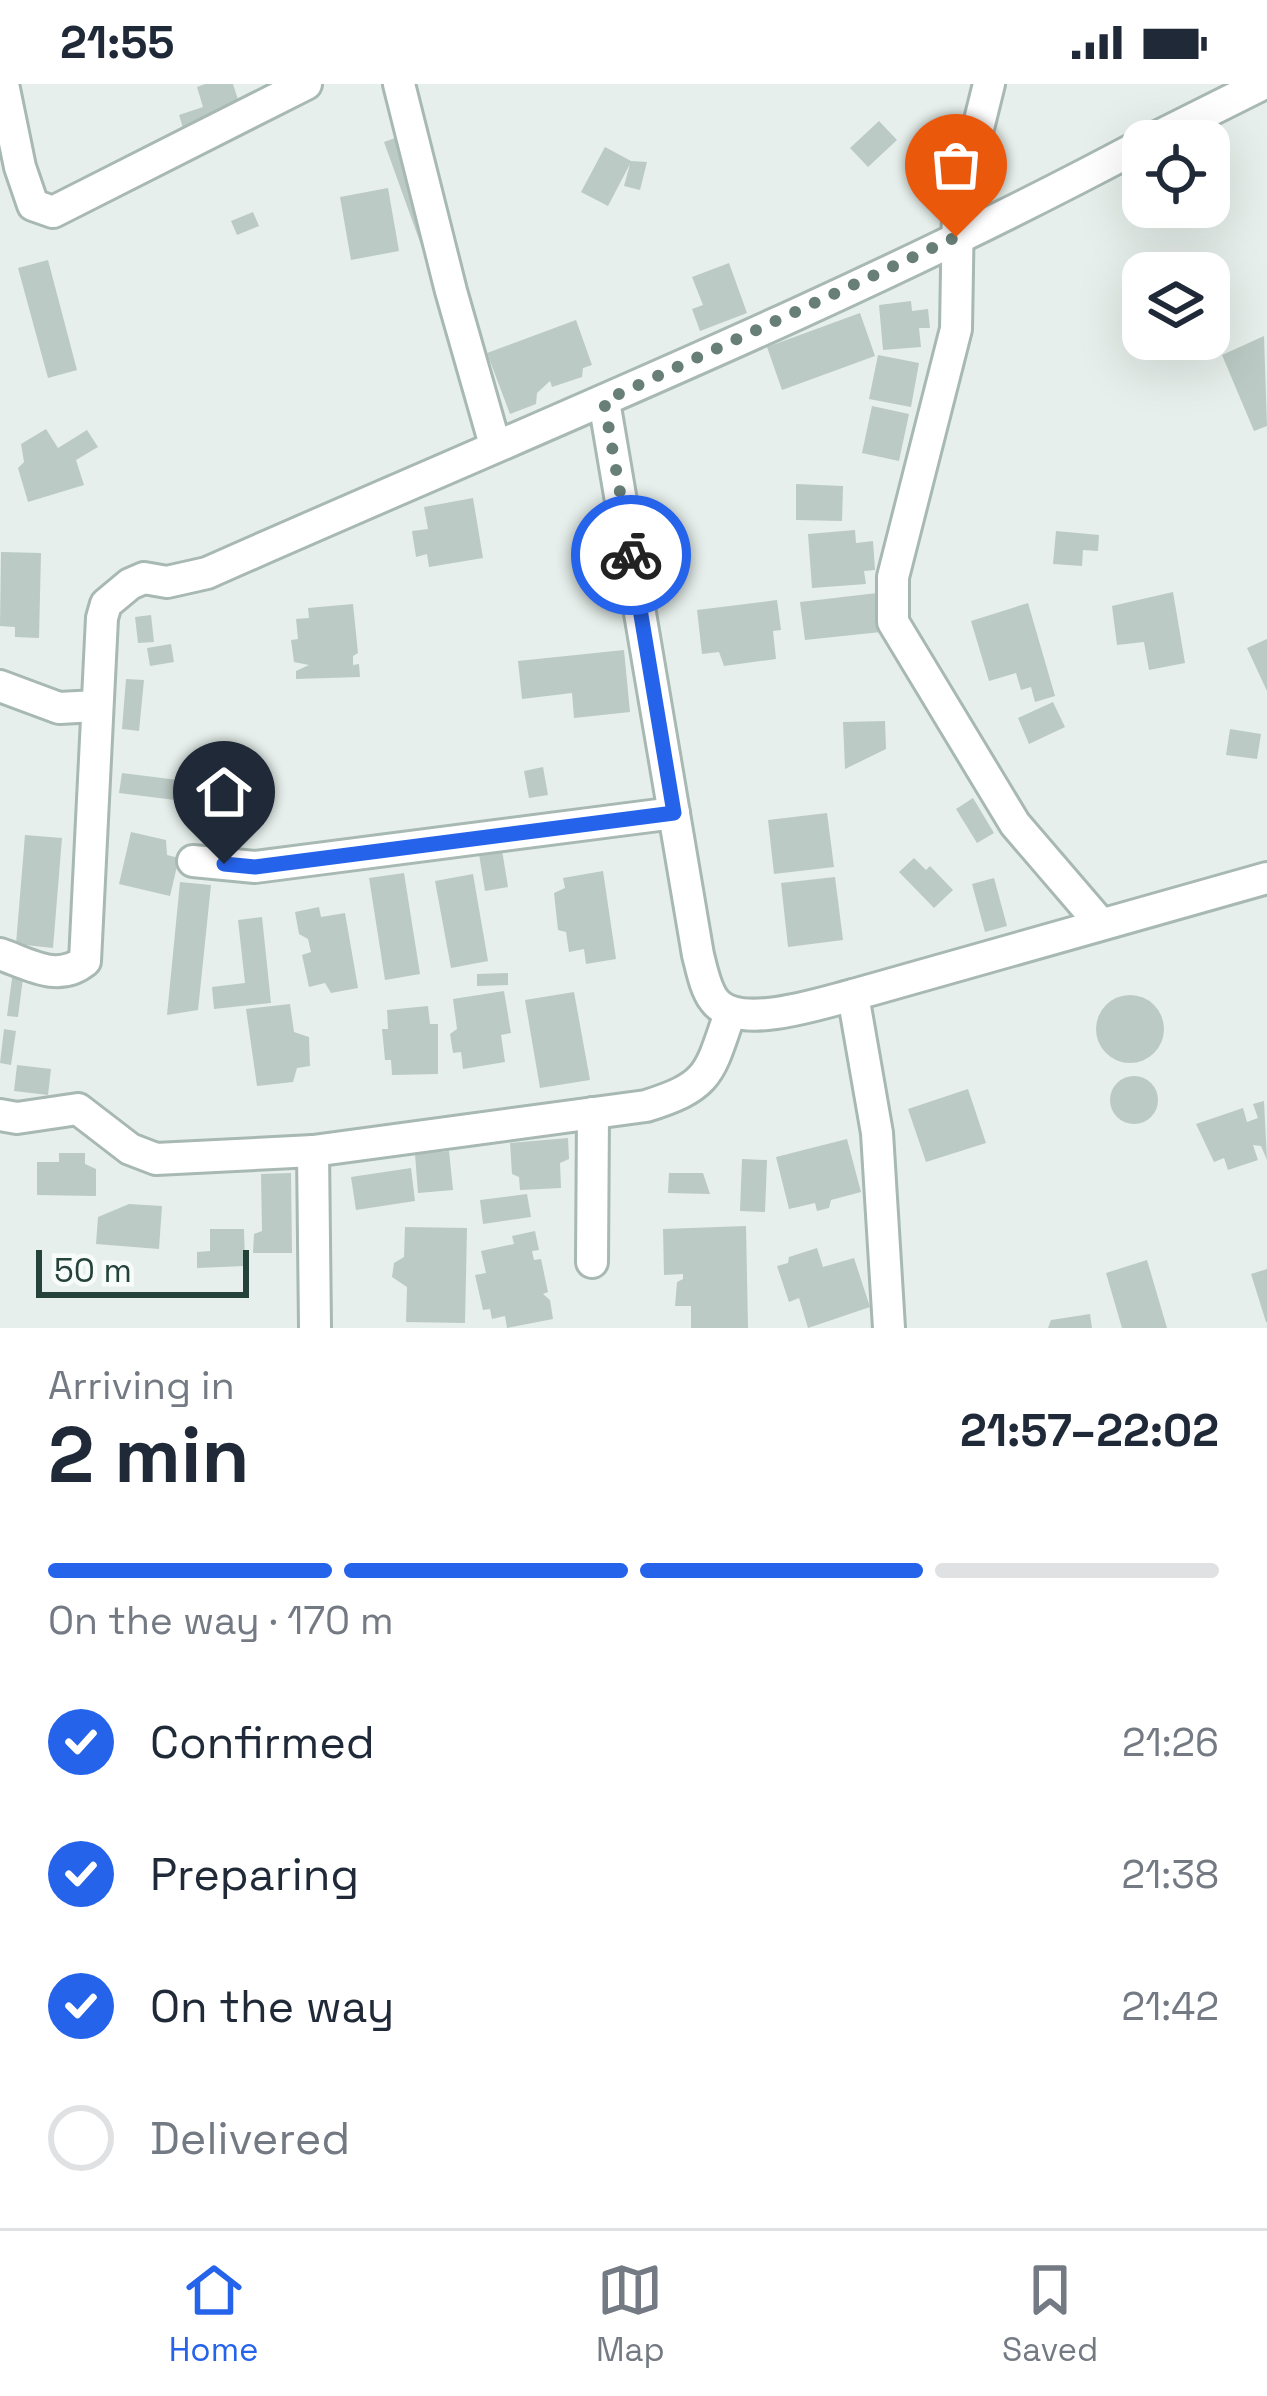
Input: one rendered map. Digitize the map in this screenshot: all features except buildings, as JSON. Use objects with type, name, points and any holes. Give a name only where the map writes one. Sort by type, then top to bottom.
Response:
[{"type":"street","points":[[3,84],[33,205],[53,212],[306,84]]},
{"type":"street","points":[[399,84],[495,445]]},
{"type":"street","points":[[988,84],[969,153],[956,237],[956,329],[892,577],[893,622],[1015,824],[1100,923]]},
{"type":"street","points":[[1192,120],[1263,84]]},
{"type":"street","points":[[0,954],[53,974],[74,970],[85,961],[102,618],[116,592],[144,578],[167,582],[207,573],[604,401],[1122,155]]},
{"type":"street","points":[[604,401],[698,955],[716,1004],[749,1015],[853,995],[1267,878]]},
{"type":"street","points":[[0,686],[59,708],[97,706]]},
{"type":"street","points":[[193,861],[255,867],[674,813]]},
{"type":"street","points":[[853,995],[877,1133],[890,1328]]},
{"type":"street","points":[[0,1115],[17,1118],[78,1109],[130,1149],[156,1159],[313,1151],[646,1106],[685,1094],[713,1064],[730,1012]]},
{"type":"street","points":[[592,1113],[592,1262]]},
{"type":"street","points":[[313,1151],[315,1328]]},
{"type":"way so far","points":[[631,555],[604,401],[956,237]]},
{"type":"route","points":[[224,864],[255,867],[674,813],[631,555]]}]
